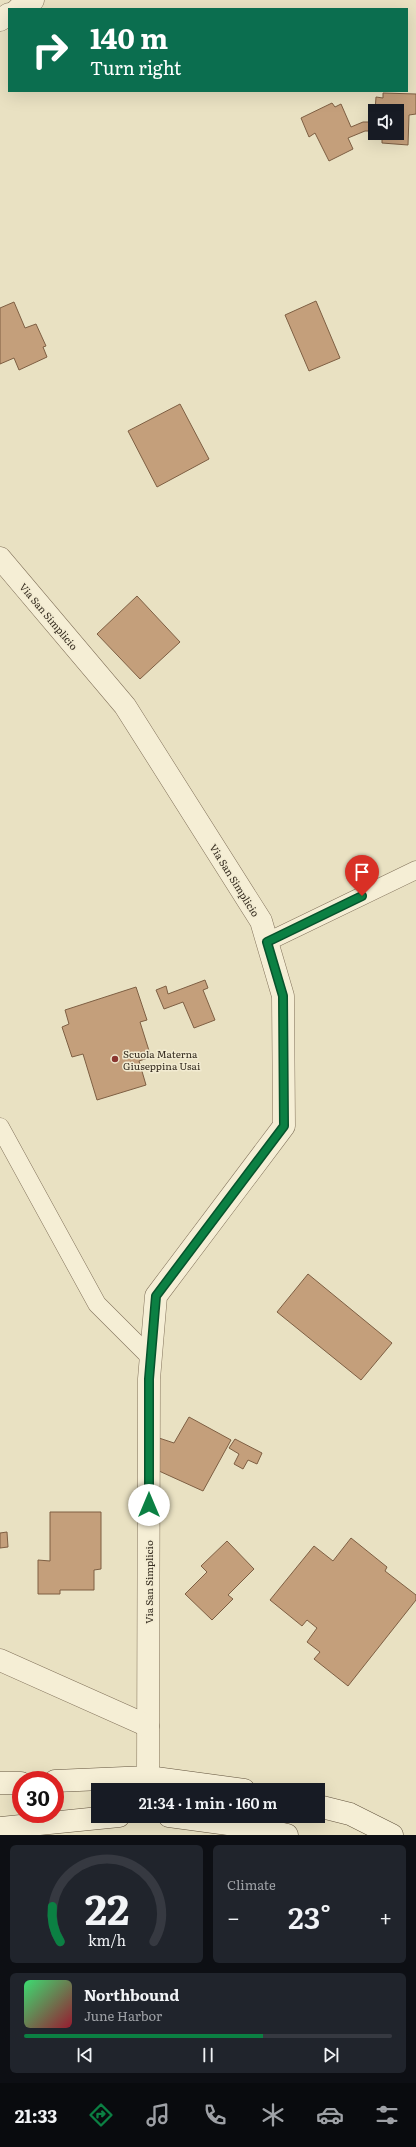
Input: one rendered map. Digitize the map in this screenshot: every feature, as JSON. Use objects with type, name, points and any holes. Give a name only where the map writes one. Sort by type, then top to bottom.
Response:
[{"type":"street","points":[[20,8],[34,0]]},
{"type":"street","name":"Via San Simplicio","points":[[0,558],[125,706],[260,921],[283,996],[284,1126],[156,1296],[149,1387],[148,1777]]},
{"type":"street","points":[[0,1660],[148,1726]]},
{"type":"street","points":[[64,1781],[148,1777],[192,1783]]},
{"type":"street","points":[[0,1783],[12,1783]]},
{"type":"street","points":[[325,1808],[350,1814],[392,1835]]},
{"type":"street","points":[[0,1828],[91,1819]]},
{"type":"street","points":[[220,1823],[257,1828],[287,1835]]},
{"type":"lane","points":[[267,942],[416,870]]},
{"type":"lane","points":[[0,1127],[97,1304],[151,1358]]},
{"type":"building","points":[[383,93],[416,94],[416,114],[409,115],[408,145],[382,143],[382,140],[404,140],[404,104],[376,104],[376,97],[383,98]]},
{"type":"building","points":[[332,103],[335,107],[341,104],[351,127],[363,122],[368,122],[368,131],[348,138],[353,149],[329,161],[315,133],[309,137],[301,118]]},
{"type":"building","points":[[316,301],[340,358],[309,371],[285,315]]},
{"type":"building","points":[[14,302],[25,328],[36,324],[46,346],[43,347],[47,357],[19,370],[14,358],[0,364],[0,308]]},
{"type":"building","points":[[180,404],[209,459],[157,487],[128,431]]},
{"type":"building","points":[[137,596],[180,642],[140,679],[97,634]]},
{"type":"building","points":[[205,980],[208,988],[203,990],[215,1020],[194,1028],[183,1002],[164,1009],[156,990],[166,986],[168,994]]},
{"type":"building","points":[[136,987],[147,1020],[140,1022],[151,1057],[139,1061],[146,1085],[97,1100],[83,1054],[72,1057],[62,1027],[69,1024],[65,1010]]},
{"type":"building","points":[[308,1274],[392,1343],[361,1380],[277,1312]]},
{"type":"building","points":[[189,1417],[231,1440],[203,1491],[159,1471],[159,1438],[174,1443]]},
{"type":"building","points":[[235,1439],[262,1453],[257,1464],[248,1460],[243,1469],[234,1464],[239,1454],[229,1448]]},
{"type":"building","points":[[50,1512],[101,1512],[101,1569],[94,1570],[94,1590],[60,1590],[60,1594],[38,1594],[38,1560],[50,1561]]},
{"type":"building","points":[[7,1532],[8,1547],[0,1548],[0,1533]]},
{"type":"building","points":[[351,1538],[387,1567],[385,1571],[416,1595],[416,1600],[348,1686],[314,1659],[320,1652],[307,1642],[317,1628],[307,1620],[302,1626],[270,1600],[314,1546],[333,1561]]},
{"type":"building","points":[[227,1541],[254,1569],[228,1595],[233,1599],[212,1620],[185,1594],[207,1572],[201,1566]]},
{"type":"place","name":"Scuola Materna Giuseppina Usai","points":[[115,1059]]},
{"type":"route","points":[[149,1505],[149,1379],[156,1296],[284,1126],[283,996],[267,942],[362,896]]}]
